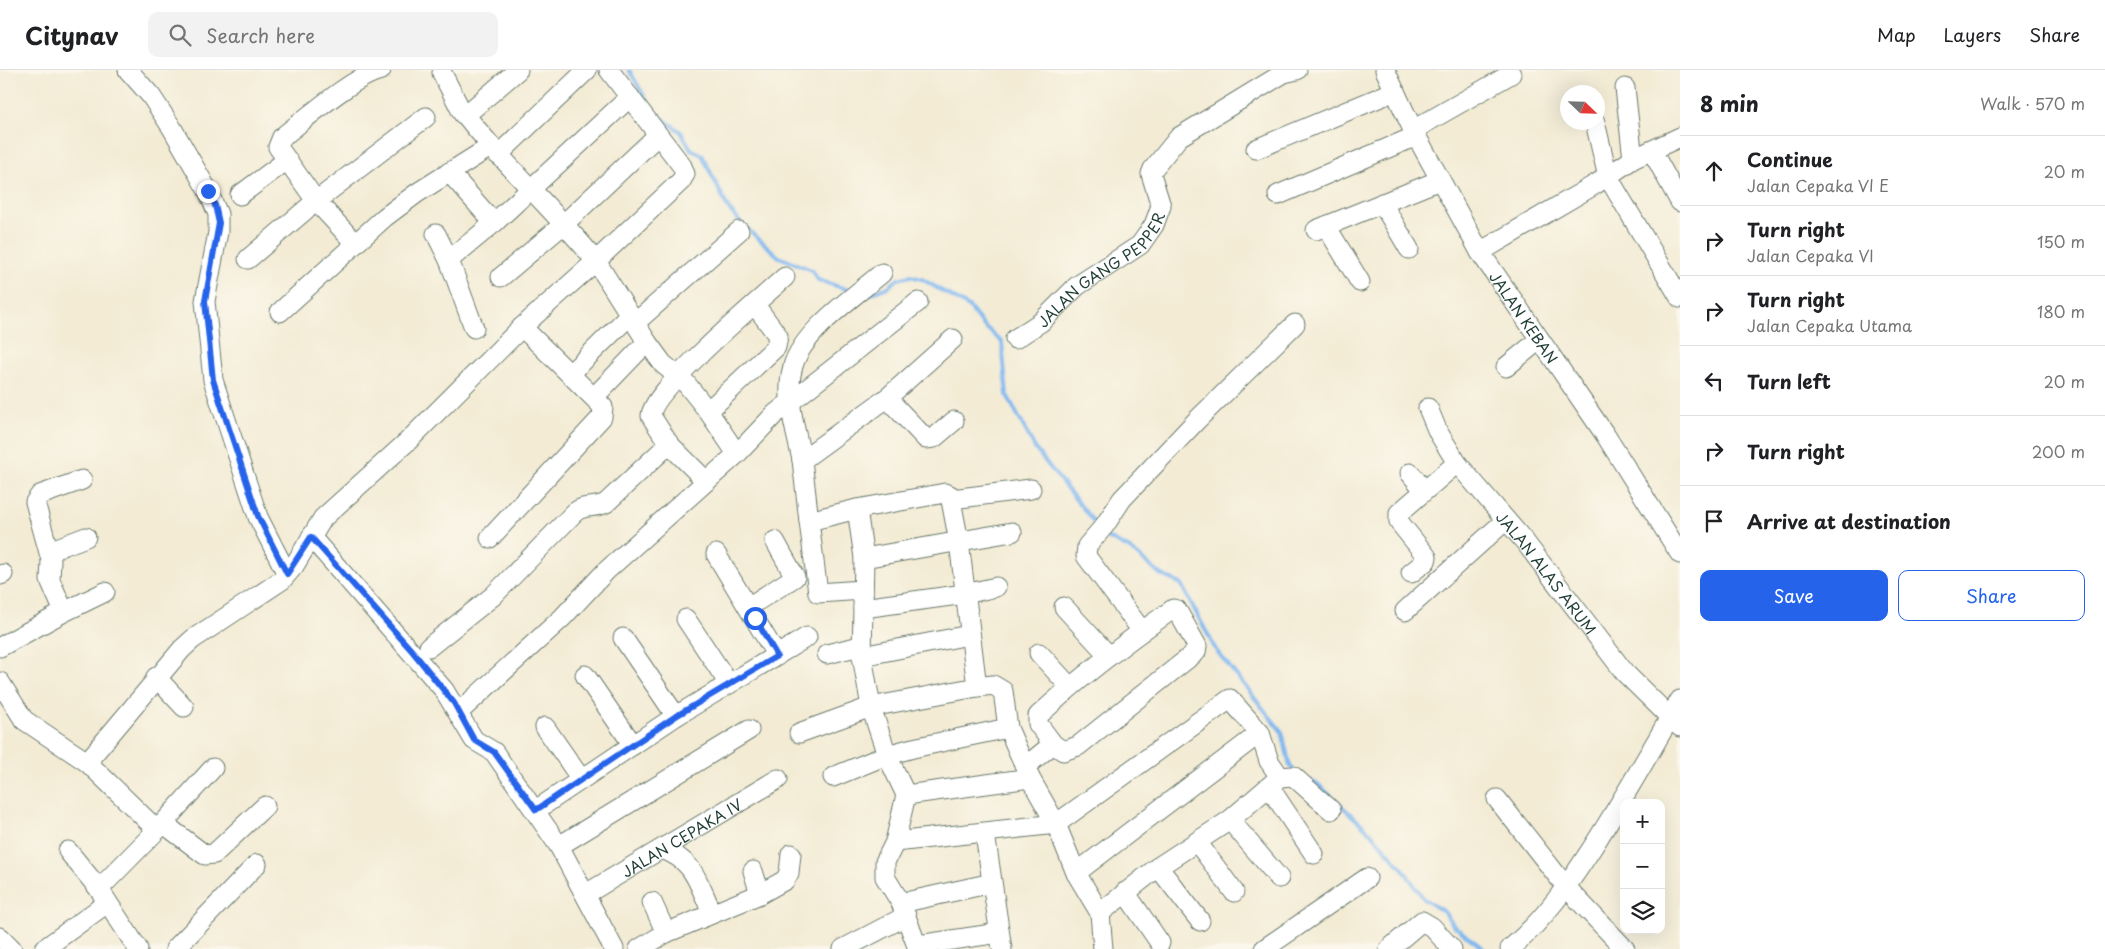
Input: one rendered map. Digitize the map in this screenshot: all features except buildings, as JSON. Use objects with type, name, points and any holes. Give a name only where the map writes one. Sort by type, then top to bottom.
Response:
[{"type":"street","points":[[128,70],[151,96],[172,128],[208,191],[218,214],[218,232],[205,301],[213,380],[258,516],[287,574]]},
{"type":"street","points":[[355,243],[316,201],[278,150],[279,142],[282,137],[369,73],[381,70]]},
{"type":"street","points":[[467,115],[518,70]]},
{"type":"street","points":[[280,312],[393,211],[449,172],[494,151],[587,70]]},
{"type":"street","points":[[87,762],[156,677],[193,639],[282,580],[323,518],[408,441],[522,327],[596,261],[684,178],[685,171],[682,166],[609,70]]},
{"type":"street","name":"JALAN KEBAN","points":[[1385,70],[1415,133],[1480,252],[1606,436],[1680,554]]},
{"type":"street","name":"JALAN GANG PEPPER","points":[[1015,339],[1041,322],[1077,286],[1140,245],[1154,225],[1161,206],[1152,181],[1153,169],[1179,137],[1288,71]]},
{"type":"street","points":[[442,73],[463,114],[467,115],[494,151],[565,223],[596,261],[663,364],[678,375],[708,411],[737,454]]},
{"type":"street","points":[[1278,195],[1415,133],[1510,74]]},
{"type":"street","points":[[1625,88],[1634,160]]},
{"type":"street","points":[[1256,149],[1395,91]]},
{"type":"street","points":[[449,260],[494,223],[630,97]]},
{"type":"street","points":[[248,259],[316,201],[426,117]]},
{"type":"street","points":[[1596,130],[1602,181],[1680,298]]},
{"type":"street","points":[[501,277],[565,223],[658,135]]},
{"type":"street","points":[[1480,252],[1602,181],[1634,160],[1680,137]]},
{"type":"street","points":[[1652,151],[1680,202]]},
{"type":"street","points":[[240,195],[287,160]]},
{"type":"street","points":[[449,172],[494,223]]},
{"type":"street","points":[[1360,282],[1321,228],[1440,180]]},
{"type":"street","points":[[1382,204],[1408,249]]},
{"type":"street","points":[[574,370],[632,319],[739,231]]},
{"type":"street","points":[[436,234],[449,260],[474,328]]},
{"type":"street","points":[[882,273],[833,314],[805,344],[792,366],[784,408],[802,460],[818,593],[863,600],[965,594],[996,587]]},
{"type":"street","points":[[706,482],[669,444],[651,416],[651,410],[678,375],[784,277]]},
{"type":"street","points":[[459,712],[562,618],[606,571],[737,454],[784,408],[918,302]]},
{"type":"street","points":[[708,411],[776,347],[778,336],[755,305]]},
{"type":"street","points":[[1142,631],[1086,556],[1087,546],[1105,525],[1122,499],[1197,420],[1295,324]]},
{"type":"street","points":[[490,538],[602,417],[603,407],[522,327]]},
{"type":"street","points":[[802,460],[887,398],[953,339]]},
{"type":"street","points":[[1506,367],[1539,340]]},
{"type":"street","points":[[598,393],[647,342]]},
{"type":"street","points":[[887,398],[926,438],[934,438],[954,421]]},
{"type":"street","name":"JALAN ALAS ARUM","points":[[1428,408],[1438,432],[1457,463],[1506,520],[1625,673],[1677,714]]},
{"type":"street","points":[[429,647],[493,596],[575,512],[582,507],[598,506],[606,502],[669,444]]},
{"type":"street","points":[[1411,573],[1426,561],[1427,557],[1399,522],[1399,513],[1457,463]]},
{"type":"street","points":[[1410,473],[1424,490]]},
{"type":"street","points":[[64,612],[50,580],[49,551],[35,505],[37,498],[82,480]]},
{"type":"street","points":[[952,500],[1031,489]]},
{"type":"street","points":[[809,521],[857,509],[945,493],[950,495],[959,542],[969,635],[977,687]]},
{"type":"street","points":[[857,509],[864,558],[861,651],[871,707],[887,755],[906,795],[895,842],[887,856],[884,868],[889,886],[903,909],[918,947],[1001,941],[985,834]]},
{"type":"street","points":[[1405,611],[1506,520]]},
{"type":"street","points":[[864,558],[1012,532]]},
{"type":"street","points":[[49,551],[86,537]]},
{"type":"street","points":[[311,537],[413,652],[459,712],[474,740],[494,752],[536,810],[559,846],[614,949]]},
{"type":"street","points":[[748,607],[795,577],[775,541]]},
{"type":"street","points":[[716,554],[777,656]]},
{"type":"street","points":[[0,647],[105,592]]},
{"type":"street","points":[[1064,607],[1109,656]]},
{"type":"street","points":[[1173,609],[1176,609],[1197,646],[1196,652],[1078,746],[1063,752],[1052,744],[1038,724],[1038,716],[1109,656],[1173,609]]},
{"type":"street","points":[[686,619],[728,684]]},
{"type":"street","points":[[827,654],[861,651],[969,635]]},
{"type":"street","points":[[536,810],[676,716],[807,637]]},
{"type":"street","points":[[623,638],[676,716]]},
{"type":"street","points":[[1039,653],[1070,687]]},
{"type":"street","points":[[585,675],[633,745]]},
{"type":"street","points":[[156,677],[184,707]]},
{"type":"street","points":[[0,682],[24,720],[87,762],[160,827],[205,855],[214,854],[265,806]]},
{"type":"street","points":[[799,733],[871,707],[977,687],[993,685],[1004,690],[1008,728],[1028,772],[1056,824],[1076,873],[1100,913],[1103,949]]},
{"type":"street","points":[[895,842],[985,834],[1056,824],[1228,700],[1233,701],[1260,732],[1275,783],[1314,854]]},
{"type":"street","points":[[1510,949],[1542,920],[1567,888],[1677,714]]},
{"type":"street","points":[[545,727],[581,779]]},
{"type":"street","points":[[833,777],[887,755],[1008,728]]},
{"type":"street","points":[[559,846],[749,730]]},
{"type":"street","points":[[1076,873],[1260,732]]},
{"type":"street","points":[[906,795],[1028,772],[1052,744]]},
{"type":"street","points":[[44,949],[103,896],[160,827],[213,768]]},
{"type":"street","points":[[1100,913],[1158,867],[1230,820],[1287,775],[1293,776],[1331,810]]},
{"type":"street","name":"JALAN CEPAKA IV","points":[[586,894],[778,779]]},
{"type":"street","points":[[1497,799],[1567,888],[1625,949]]},
{"type":"street","points":[[1230,820],[1279,878]]},
{"type":"street","points":[[1197,842],[1234,892]]},
{"type":"street","points":[[662,849],[678,855],[687,862],[712,912]]},
{"type":"street","points":[[68,851],[103,896],[138,949]]},
{"type":"street","points":[[639,949],[666,933],[712,912],[760,894],[787,877],[791,854]]},
{"type":"street","points":[[175,949],[257,864]]},
{"type":"street","points":[[1158,867],[1200,922]]},
{"type":"street","points":[[753,871],[760,894]]},
{"type":"street","points":[[1264,949],[1367,878]]},
{"type":"street","points":[[843,949],[903,909],[992,883]]},
{"type":"street","points":[[1125,892],[1160,943]]},
{"type":"street","points":[[652,902],[666,933]]},
{"type":"street","points":[[1389,949],[1422,921],[1432,927],[1452,949]]},
{"type":"street","points":[[0,937],[12,949]]},
{"type":"waterway","points":[[629,70],[653,111],[681,132],[691,149],[702,155],[728,208],[740,222],[779,257],[812,270],[818,280],[852,291]]},
{"type":"waterway","points":[[870,294],[888,287],[898,279],[910,276],[922,279],[969,307],[983,325],[1002,342],[1007,395],[1036,450],[1097,526]]},
{"type":"waterway","points":[[1105,536],[1130,549],[1160,574],[1181,584],[1216,650],[1282,732],[1290,766],[1293,769]]},
{"type":"waterway","points":[[1311,781],[1320,786],[1371,833],[1403,869],[1424,899],[1444,912],[1454,926],[1484,949]]},
{"type":"route","points":[[208,191],[215,205],[219,223],[207,278],[205,301],[205,318],[213,380],[258,516],[287,574],[294,566],[311,537],[413,652],[454,703],[474,740],[494,752],[536,810],[676,716],[777,656],[755,618]]}]
